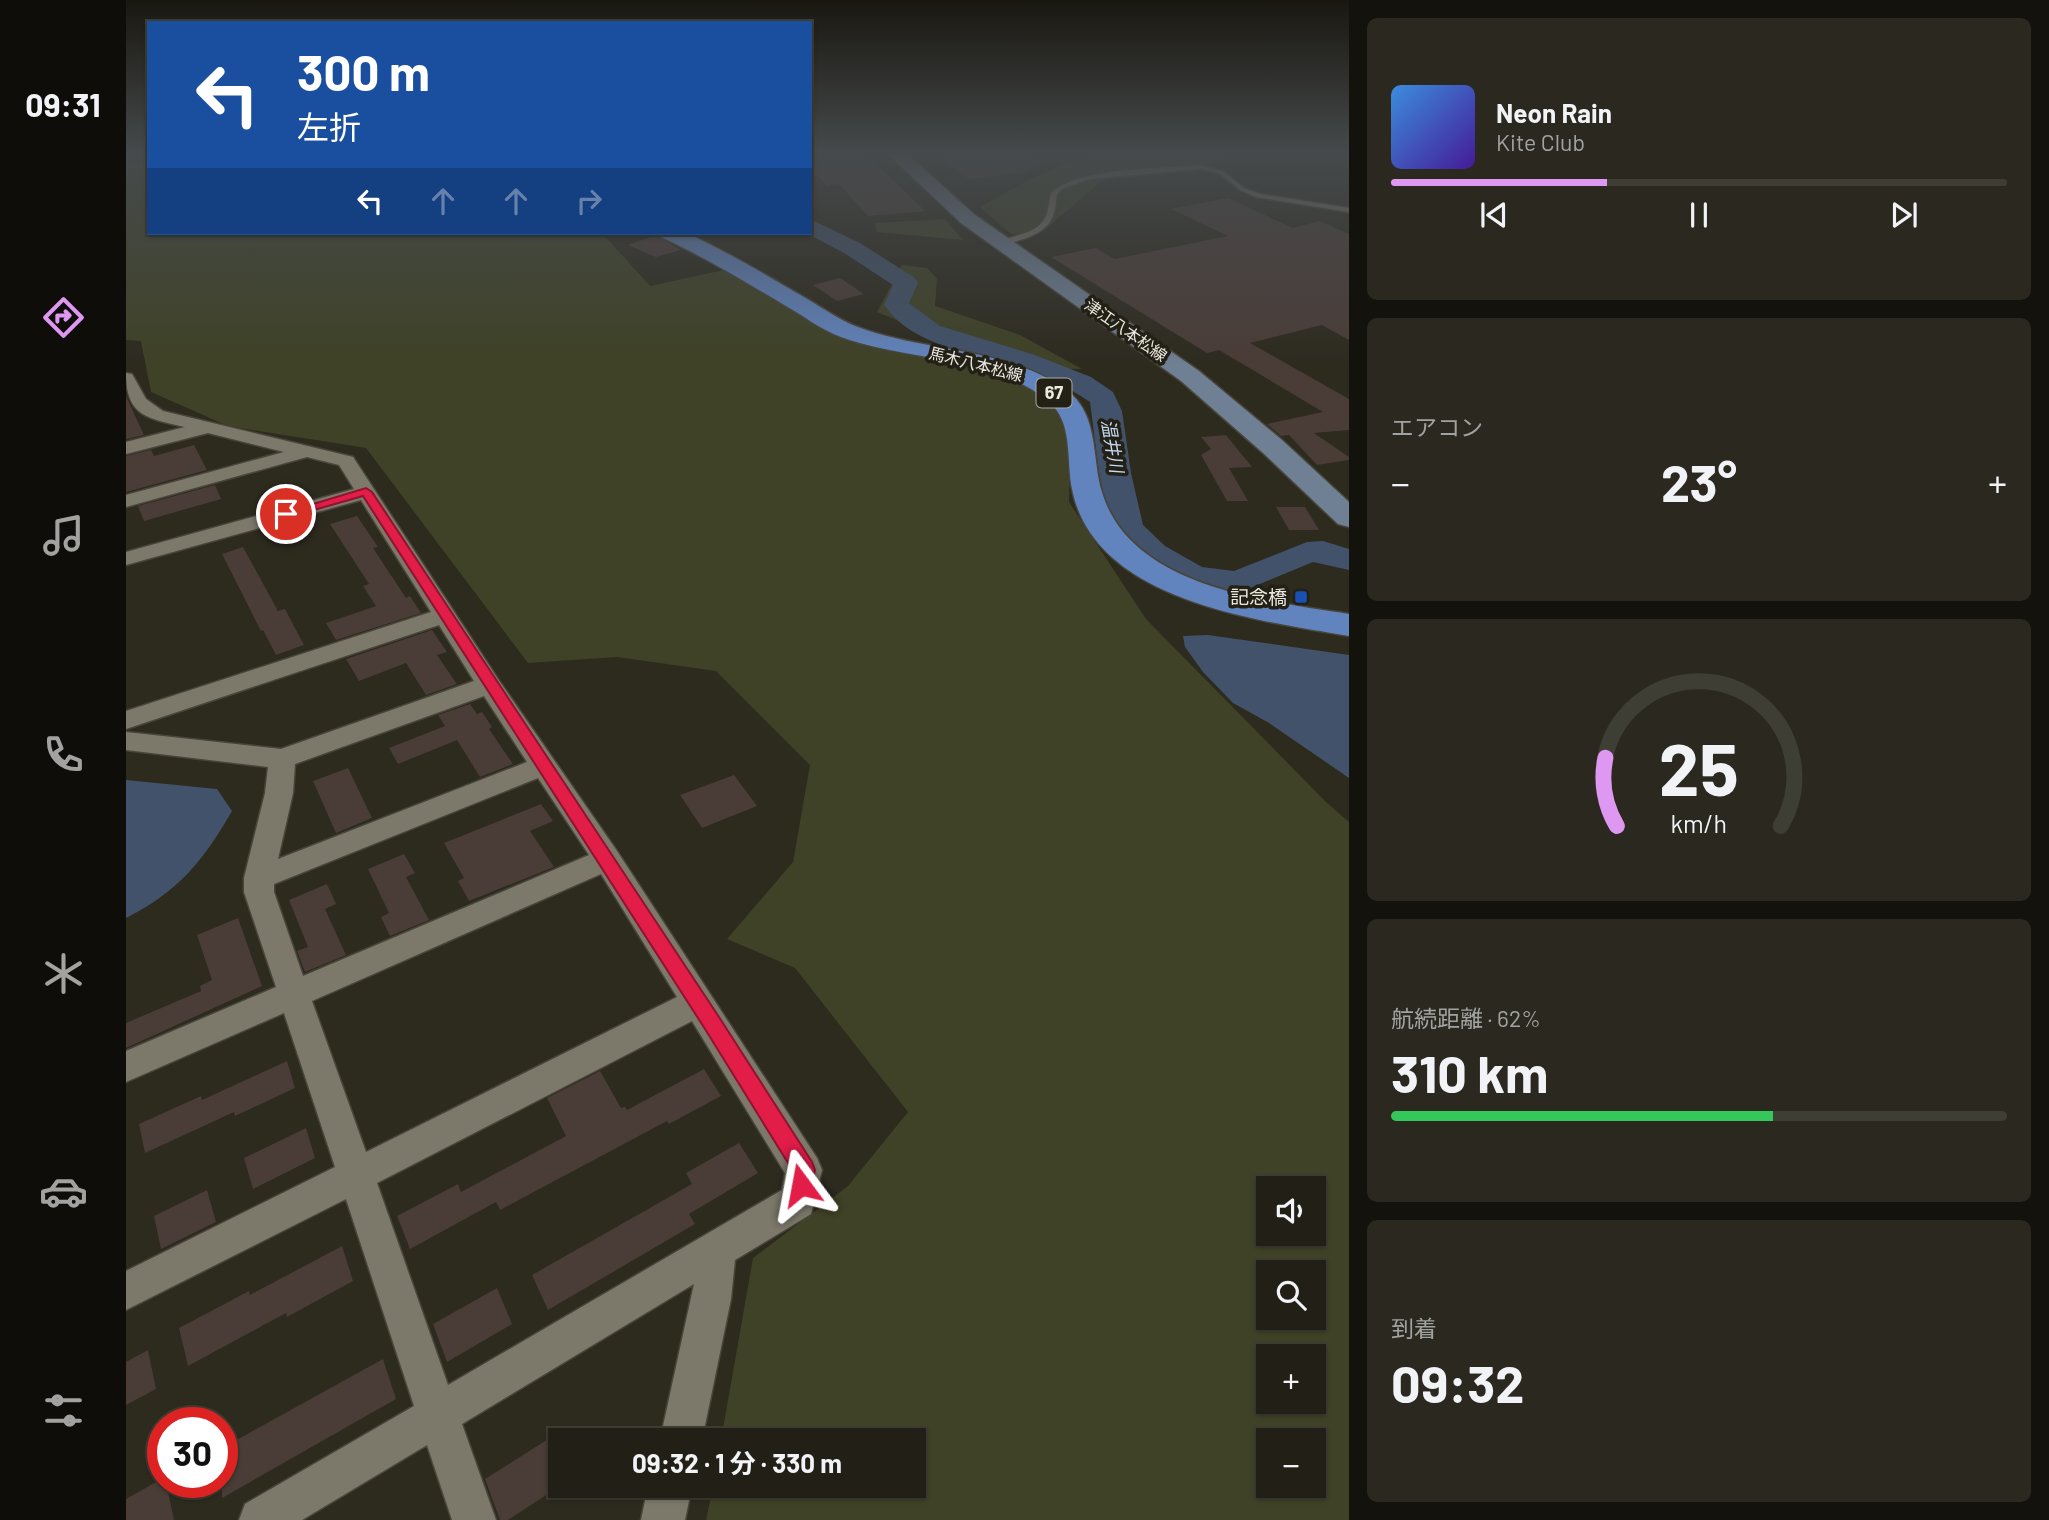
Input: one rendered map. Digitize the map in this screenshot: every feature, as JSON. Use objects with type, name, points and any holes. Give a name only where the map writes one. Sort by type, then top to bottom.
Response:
[{"type":"main road","name":"津江八本松線","points":[[973,223],[1190,376],[1272,446],[1349,518]]},
{"type":"main road","name":"馬木八本松線","points":[[673,235],[697,244],[847,331],[890,344],[965,359],[1035,380],[1059,396],[1078,420],[1088,495],[1107,539],[1146,568],[1202,595],[1245,607],[1349,625]]},
{"type":"street","points":[[130,395],[157,415],[346,461],[542,766],[607,859],[804,1170],[797,1201],[261,1520]]},
{"type":"street","points":[[126,448],[207,427]]},
{"type":"street","points":[[126,501],[306,452]]},
{"type":"street","points":[[126,559],[366,492]]},
{"type":"street","points":[[126,720],[445,615]]},
{"type":"street","points":[[126,741],[282,759],[489,685]]},
{"type":"street","points":[[282,759],[279,793],[259,878],[259,892],[474,1520]]},
{"type":"street","points":[[259,878],[542,766]]},
{"type":"street","points":[[126,1067],[607,859]]},
{"type":"street","points":[[126,1291],[699,1002]]},
{"type":"street","points":[[684,1428],[712,1299],[717,1250]]},
{"type":"street","points":[[663,1520],[668,1498]]},
{"type":"lane","points":[[1000,243],[1024,237],[1046,223]]},
{"type":"green space","points":[[126,223],[147,223],[147,235],[604,235],[650,286],[724,270],[798,303],[850,339],[965,359],[1038,386],[1071,429],[1069,502],[1146,619],[1326,802],[1349,822],[1349,1520],[706,1520],[711,1498],[926,1498],[926,1428],[723,1428],[753,1258],[848,1186],[908,1112],[795,968],[727,939],[793,862],[810,765],[716,671],[617,657],[528,663],[366,448],[228,426],[151,392],[141,341],[126,340]]},
{"type":"green space","points":[[875,223],[948,223],[963,240],[877,232]]},
{"type":"green space","points":[[998,223],[1053,223],[1042,232],[1011,234]]},
{"type":"green space","points":[[902,265],[927,268],[937,279],[935,306],[1020,335],[1082,369],[1013,368],[877,312]]},
{"type":"water","points":[[1208,635],[1349,655],[1349,778],[1269,723],[1233,703],[1203,672],[1185,647],[1183,636]]},
{"type":"water","points":[[126,780],[217,789],[232,811],[211,845],[188,873],[161,897],[126,918]]},
{"type":"building","points":[[1200,223],[1282,223],[1293,228],[1324,223],[1349,234],[1349,340],[1322,325],[1250,343],[1349,399],[1349,430],[1314,433],[1349,457],[1349,460],[1317,465],[1289,435],[1281,436],[1267,424],[1323,412],[1219,350],[1207,353],[1051,257],[1096,248],[1115,259],[1228,236]]},
{"type":"building","points":[[656,235],[681,250],[656,257],[628,245]]},
{"type":"building","points":[[840,278],[864,294],[837,301],[813,285]]},
{"type":"building","points":[[126,396],[144,435],[126,439]]},
{"type":"building","points":[[1226,435],[1252,467],[1229,468],[1248,501],[1227,501],[1201,455],[1211,449],[1201,437]]},
{"type":"building","points":[[194,445],[207,470],[126,492],[126,456],[151,450],[154,456]]},
{"type":"building","points":[[215,485],[221,499],[144,521],[138,506]]},
{"type":"building","points":[[1276,507],[1305,507],[1319,530],[1289,530]]},
{"type":"building","points":[[357,516],[378,547],[373,548],[406,598],[410,596],[421,613],[336,640],[326,623],[376,606],[363,586],[369,584],[330,524]]},
{"type":"building","points":[[243,547],[278,611],[285,609],[304,645],[276,655],[263,630],[261,631],[222,554]]},
{"type":"building","points":[[432,630],[447,652],[437,655],[457,684],[426,695],[406,663],[359,681],[346,659]]},
{"type":"building","points":[[470,704],[477,714],[482,712],[492,727],[489,729],[513,764],[480,777],[457,740],[398,764],[389,748],[445,726],[438,715]]},
{"type":"building","points":[[348,768],[372,818],[336,833],[313,781]]},
{"type":"building","points":[[734,775],[757,806],[702,828],[680,795]]},
{"type":"building","points":[[541,804],[553,821],[530,831],[554,867],[469,901],[458,881],[464,878],[444,843]]},
{"type":"building","points":[[404,854],[415,873],[406,877],[429,920],[390,936],[381,917],[389,913],[368,869]]},
{"type":"building","points":[[327,884],[336,904],[325,909],[346,955],[305,972],[297,951],[308,947],[289,900]]},
{"type":"building","points":[[238,918],[262,986],[126,1048],[126,1023],[201,991],[200,986],[212,980],[197,935]]},
{"type":"building","points":[[287,1061],[295,1088],[235,1116],[234,1112],[145,1153],[139,1124],[201,1096],[202,1100]]},
{"type":"building","points":[[704,1069],[721,1096],[669,1124],[667,1121],[500,1210],[496,1202],[410,1249],[397,1216],[458,1184],[461,1192],[566,1136],[547,1098],[600,1071],[621,1108],[625,1107],[627,1110]]},
{"type":"building","points":[[306,1128],[315,1158],[253,1189],[244,1158]]},
{"type":"building","points":[[739,1143],[758,1173],[689,1214],[695,1224],[548,1310],[532,1275],[692,1184],[686,1173]]},
{"type":"building","points":[[207,1190],[216,1222],[161,1249],[154,1216]]},
{"type":"building","points":[[342,1246],[353,1281],[287,1317],[286,1313],[188,1366],[179,1328],[249,1291],[250,1295]]},
{"type":"building","points":[[497,1288],[512,1324],[447,1362],[433,1324]]},
{"type":"building","points":[[148,1350],[156,1389],[126,1405],[126,1362]]},
{"type":"building","points":[[383,1359],[396,1399],[238,1489],[238,1439]]},
{"type":"building","points":[[548,1439],[548,1494],[508,1520],[500,1520],[485,1479]]},
{"type":"building","points":[[147,1487],[147,1498],[169,1498],[174,1520],[126,1520],[126,1499]]},
{"type":"waterway","name":"温井川","points":[[812,227],[852,248],[906,283],[896,305],[931,332],[1025,361],[1081,383],[1103,398],[1108,411],[1115,473],[1127,528],[1153,553],[1193,577],[1238,582],[1307,552],[1323,551],[1349,560]]},
{"type":"place","name":"記念橋","points":[[1301,597]]},
{"type":"route","points":[[286,514],[366,492],[489,685],[607,859],[712,1023],[804,1170],[801,1185]]}]
